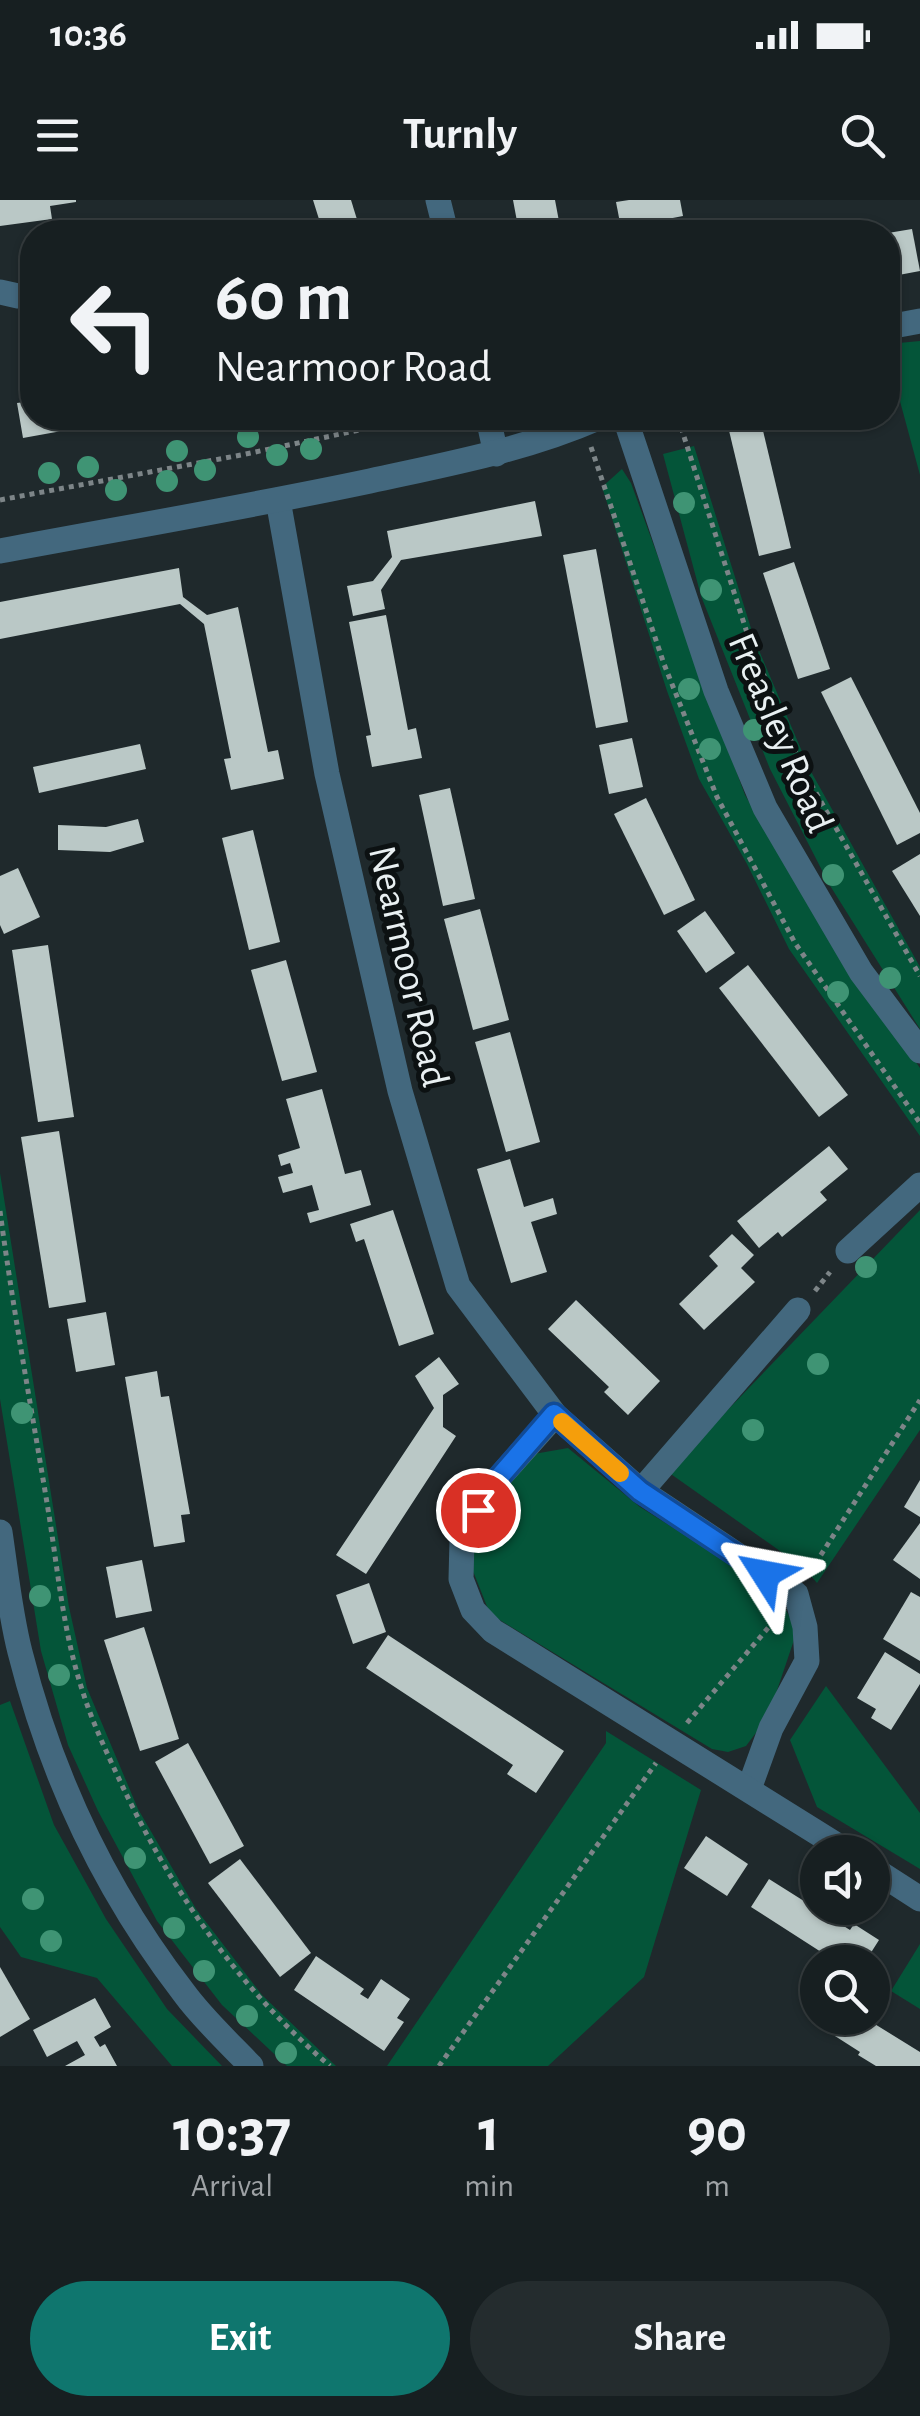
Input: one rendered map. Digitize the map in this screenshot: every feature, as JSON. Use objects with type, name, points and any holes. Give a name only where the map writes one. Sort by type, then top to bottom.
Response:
[{"type":"street","points":[[491,430],[496,454]]},
{"type":"street","points":[[0,551],[278,500],[496,454],[570,430]]},
{"type":"street","name":"Freasley Road","points":[[629,430],[716,691],[766,808],[861,972],[920,1052]]},
{"type":"street","name":"Nearmoor Road","points":[[278,500],[331,792],[400,1091],[458,1286],[554,1414],[640,1491],[796,1594],[805,1627],[807,1661],[771,1728],[749,1789]]},
{"type":"street","points":[[848,1251],[920,1185]]},
{"type":"street","points":[[640,1491],[798,1310]]},
{"type":"street","points":[[554,1414],[495,1482],[462,1539],[461,1579],[473,1610],[492,1631],[821,1835]]},
{"type":"street","points":[[0,1532],[9,1651],[40,1721],[70,1806],[133,1920],[185,1995],[250,2066]]},
{"type":"street","points":[[890,1880],[920,1899]]},
{"type":"path","points":[[0,500],[360,430]]},
{"type":"path","points":[[682,430],[750,642],[803,770],[920,976]]},
{"type":"path","points":[[0,1211],[61,1588],[79,1682],[100,1738],[144,1832],[185,1904],[248,1986],[301,2042],[330,2066]]},
{"type":"path","points":[[798,1310],[848,1251]]},
{"type":"path","points":[[440,2066],[670,1743]]},
{"type":"green space","points":[[920,341],[920,475],[900,401],[900,343]]},
{"type":"green space","points":[[694,446],[755,641],[809,768],[920,967],[920,1029],[829,884],[770,769],[701,596],[663,454]]},
{"type":"green space","points":[[622,469],[631,483],[745,795],[817,918],[920,1068],[920,1136],[789,949],[699,779],[602,487]]},
{"type":"green space","points":[[0,1173],[69,1607],[87,1688],[138,1809],[196,1909],[262,1995],[336,2066],[287,2066],[222,2005],[157,1921],[98,1811],[68,1745],[41,1651],[0,1399]]},
{"type":"green space","points":[[920,1210],[920,1430],[817,1583],[804,1568],[668,1472]]},
{"type":"green space","points":[[568,1448],[640,1507],[776,1592],[793,1623],[794,1640],[768,1717],[746,1746],[728,1752],[712,1749],[490,1614],[473,1571],[475,1537],[528,1455]]},
{"type":"green space","points":[[826,1686],[920,1813],[920,1869],[890,1851],[890,1835],[864,1835],[817,1807],[790,1740]]},
{"type":"green space","points":[[10,1701],[54,1825],[106,1919],[167,2009],[222,2066],[172,2066],[97,1978],[21,1957],[0,1927],[0,1705]]},
{"type":"green space","points":[[606,1731],[701,1790],[644,1977],[548,2066],[387,2066],[606,1743]]},
{"type":"green space","points":[[920,1944],[920,2009],[891,1991]]},
{"type":"building","points":[[0,200],[76,200],[50,206],[52,219],[20,220],[20,223],[0,226]]},
{"type":"building","points":[[313,200],[351,200],[357,220],[319,220]]},
{"type":"building","points":[[513,200],[555,200],[559,220],[517,220]]},
{"type":"building","points":[[680,200],[683,216],[619,220],[616,202]]},
{"type":"building","points":[[912,229],[920,271],[900,275],[900,231]]},
{"type":"building","points":[[22,430],[67,430],[23,438]]},
{"type":"building","points":[[729,430],[763,430],[791,548],[759,556]]},
{"type":"building","points":[[535,501],[542,536],[401,560],[381,590],[385,609],[353,616],[347,586],[373,581],[392,557],[387,531]]},
{"type":"building","points":[[596,549],[628,722],[596,728],[563,555]]},
{"type":"building","points":[[794,562],[830,669],[798,679],[763,573]]},
{"type":"building","points":[[179,568],[183,597],[207,615],[238,607],[268,752],[278,750],[284,779],[231,790],[224,759],[231,758],[204,624],[180,604],[0,639],[0,602]]},
{"type":"building","points":[[386,615],[408,730],[416,728],[422,758],[372,767],[366,736],[371,735],[349,622]]},
{"type":"building","points":[[851,677],[920,813],[920,833],[897,845],[821,692]]},
{"type":"building","points":[[632,738],[643,787],[609,794],[599,745]]},
{"type":"building","points":[[140,744],[146,769],[39,793],[33,767]]},
{"type":"building","points":[[450,788],[475,899],[443,906],[419,795]]},
{"type":"building","points":[[646,798],[695,900],[664,915],[614,814]]},
{"type":"building","points":[[138,819],[144,842],[110,852],[58,850],[58,825],[106,827]]},
{"type":"building","points":[[253,830],[280,942],[249,950],[222,838]]},
{"type":"building","points":[[920,854],[920,916],[892,871]]},
{"type":"building","points":[[18,868],[40,917],[4,934],[0,925],[0,876]]},
{"type":"building","points":[[480,909],[509,1020],[473,1030],[444,919]]},
{"type":"building","points":[[705,911],[735,953],[706,973],[677,931]]},
{"type":"building","points":[[48,945],[74,1117],[38,1122],[12,950]]},
{"type":"building","points":[[286,960],[317,1072],[282,1081],[251,970]]},
{"type":"building","points":[[748,965],[848,1095],[819,1117],[719,988]]},
{"type":"building","points":[[510,1032],[540,1142],[506,1152],[475,1042]]},
{"type":"building","points":[[322,1089],[345,1174],[361,1170],[371,1205],[310,1223],[307,1213],[319,1210],[312,1185],[283,1193],[278,1177],[293,1173],[290,1163],[281,1166],[278,1155],[300,1148],[286,1099]]},
{"type":"building","points":[[59,1131],[86,1302],[49,1308],[21,1137]]},
{"type":"building","points":[[829,1146],[848,1169],[820,1192],[827,1200],[782,1237],[778,1232],[759,1248],[737,1221]]},
{"type":"building","points":[[510,1159],[524,1207],[553,1198],[557,1214],[531,1222],[547,1272],[511,1283],[477,1169]]},
{"type":"building","points":[[393,1210],[434,1334],[399,1346],[364,1239],[356,1242],[350,1224]]},
{"type":"building","points":[[732,1234],[754,1255],[741,1268],[755,1282],[704,1330],[679,1304],[718,1266],[709,1256]]},
{"type":"building","points":[[576,1300],[660,1381],[628,1415],[604,1392],[609,1387],[548,1329]]},
{"type":"building","points":[[106,1312],[115,1365],[76,1372],[67,1319]]},
{"type":"building","points":[[439,1357],[459,1384],[443,1395],[443,1427],[456,1436],[366,1574],[336,1555],[434,1408],[415,1376]]},
{"type":"building","points":[[157,1371],[161,1397],[169,1396],[190,1514],[181,1515],[185,1542],[154,1547],[125,1377]]},
{"type":"building","points":[[920,1480],[920,1517],[904,1507]]},
{"type":"building","points":[[920,1523],[920,1579],[893,1560]]},
{"type":"building","points":[[142,1560],[152,1611],[116,1618],[106,1567]]},
{"type":"building","points":[[369,1583],[386,1632],[353,1644],[336,1595]]},
{"type":"building","points":[[911,1592],[920,1597],[920,1661],[883,1639]]},
{"type":"building","points":[[144,1627],[179,1739],[140,1751],[104,1640]]},
{"type":"building","points":[[388,1635],[564,1751],[536,1793],[507,1774],[513,1765],[366,1668]]},
{"type":"building","points":[[885,1652],[920,1674],[920,1684],[891,1730],[871,1718],[876,1709],[857,1698]]},
{"type":"building","points":[[188,1743],[244,1846],[210,1864],[155,1762]]},
{"type":"building","points":[[706,1836],[748,1864],[727,1896],[684,1868]]},
{"type":"building","points":[[240,1859],[311,1953],[280,1977],[208,1883]]},
{"type":"building","points":[[769,1879],[800,1899],[800,1925],[842,1925],[850,1930],[856,1925],[879,1940],[876,1945],[810,1945],[751,1907]]},
{"type":"building","points":[[316,1956],[364,1989],[360,1994],[368,1999],[381,1979],[410,1999],[397,2018],[404,2022],[384,2051],[294,1990]]},
{"type":"building","points":[[0,1967],[30,2019],[0,2037]]},
{"type":"building","points":[[95,1998],[111,2027],[94,2037],[100,2047],[105,2044],[117,2066],[65,2066],[85,2055],[77,2041],[47,2057],[33,2030]]},
{"type":"building","points":[[890,2033],[920,2052],[920,2066],[876,2066],[835,2036]]},
{"type":"slow traffic","points":[[562,1422],[620,1473]]},
{"type":"route","points":[[478,1510],[495,1482],[554,1414],[640,1491],[765,1574]]}]
